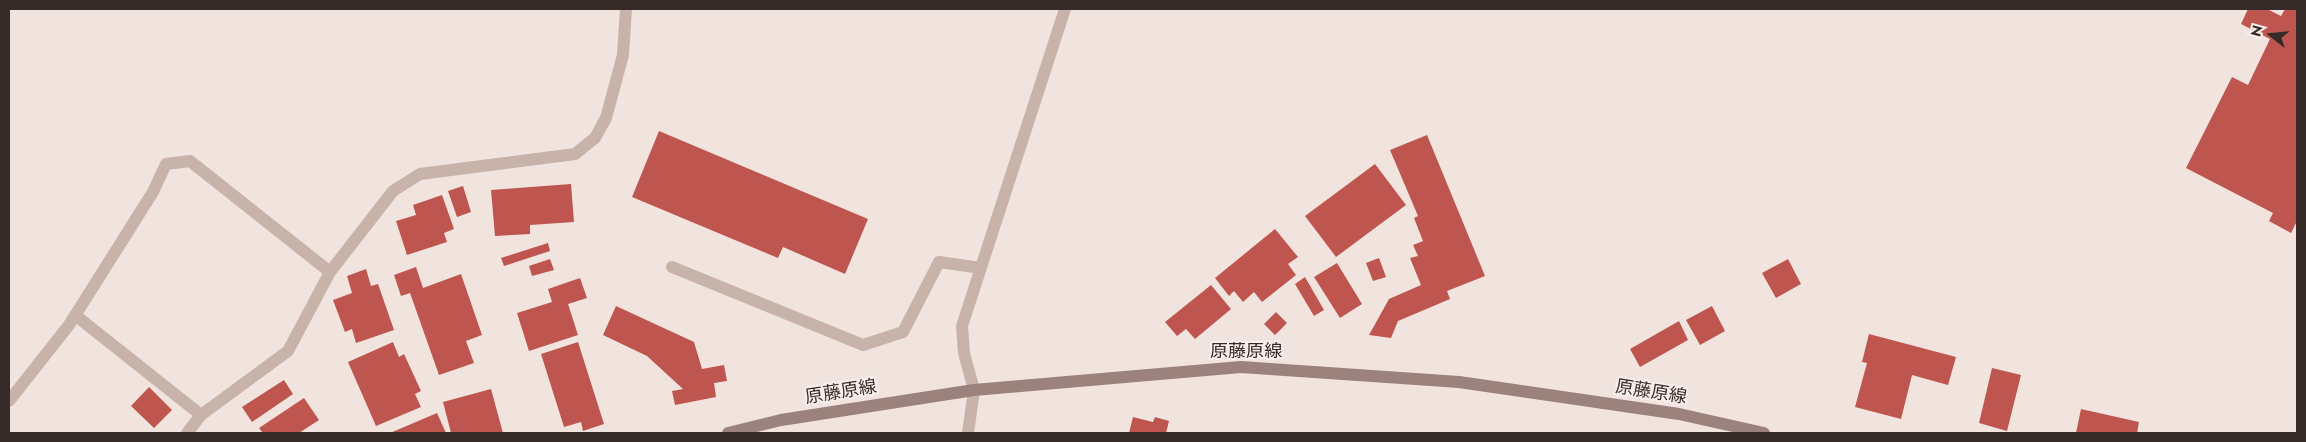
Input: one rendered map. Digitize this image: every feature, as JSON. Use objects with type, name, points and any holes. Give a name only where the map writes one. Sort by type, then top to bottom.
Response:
[{"type":"main road","name":"原藤原線","points":[[728,433],[781,420],[974,390],[1241,367],[1459,382],[1679,414],[1764,433]]},
{"type":"street","points":[[187,433],[201,415],[288,351],[330,272],[393,191],[420,174],[575,154],[595,138],[606,118],[623,55],[626,9]]},
{"type":"street","points":[[968,433],[974,390],[964,353],[962,326],[1065,9]]},
{"type":"street","points":[[9,401],[75,314],[153,192],[166,164],[190,161],[330,272]]},
{"type":"street","points":[[672,267],[863,345],[903,332],[938,262],[981,268]]},
{"type":"street","points":[[75,314],[201,415]]},
{"type":"building","points":[[2248,9],[2267,9],[2281,16],[2285,9],[2297,9],[2297,221],[2291,233],[2269,221],[2273,213],[2186,168],[2232,77],[2248,85],[2270,39],[2241,24]]},
{"type":"building","points":[[659,131],[868,219],[845,274],[783,247],[778,258],[632,197]]},
{"type":"building","points":[[1427,135],[1485,276],[1447,291],[1450,299],[1398,321],[1391,338],[1369,335],[1389,299],[1421,285],[1410,258],[1418,256],[1413,245],[1423,241],[1414,218],[1418,216],[1390,150]]},
{"type":"building","points":[[1375,164],[1406,205],[1336,257],[1305,216]]},
{"type":"building","points":[[571,184],[574,222],[530,225],[530,234],[495,236],[491,190]]},
{"type":"building","points":[[463,186],[471,212],[457,217],[448,191]]},
{"type":"building","points":[[442,195],[454,229],[444,233],[447,242],[407,255],[396,221],[416,215],[413,205]]},
{"type":"building","points":[[1275,229],[1298,257],[1288,264],[1296,275],[1262,302],[1254,292],[1243,302],[1234,291],[1229,296],[1215,278]]},
{"type":"building","points":[[548,243],[550,251],[504,266],[501,258]]},
{"type":"building","points":[[1379,258],[1386,277],[1373,281],[1366,263]]},
{"type":"building","points":[[550,259],[554,270],[532,276],[529,266]]},
{"type":"building","points":[[1788,259],[1801,284],[1776,298],[1762,273]]},
{"type":"building","points":[[1337,263],[1362,304],[1340,318],[1314,277]]},
{"type":"building","points":[[416,267],[423,288],[461,274],[482,335],[466,341],[474,363],[439,375],[410,293],[401,296],[394,275]]},
{"type":"building","points":[[366,269],[371,286],[378,284],[394,330],[356,343],[352,329],[345,332],[333,300],[352,293],[347,276]]},
{"type":"building","points":[[1305,277],[1324,310],[1314,316],[1295,284]]},
{"type":"building","points":[[580,278],[587,298],[568,304],[578,335],[529,351],[517,313],[552,302],[548,289]]},
{"type":"building","points":[[1211,285],[1231,309],[1195,339],[1186,329],[1177,336],[1165,322]]},
{"type":"building","points":[[616,306],[694,342],[702,369],[724,365],[727,381],[714,383],[716,397],[675,405],[672,391],[683,389],[647,356],[603,335]]},
{"type":"building","points":[[1712,306],[1725,331],[1700,345],[1686,320]]},
{"type":"building","points":[[1276,312],[1287,323],[1275,335],[1264,324]]},
{"type":"building","points":[[1679,321],[1688,340],[1640,367],[1630,349]]},
{"type":"building","points":[[1869,334],[1956,357],[1948,385],[1912,375],[1901,419],[1855,407],[1867,363],[1862,362]]},
{"type":"building","points":[[393,342],[399,357],[404,354],[421,391],[415,394],[421,407],[376,426],[348,362]]},
{"type":"building","points":[[578,342],[604,424],[583,431],[581,422],[564,427],[541,354]]},
{"type":"building","points":[[1992,368],[2021,375],[2007,431],[1979,423]]},
{"type":"building","points":[[284,380],[293,394],[252,422],[242,407]]},
{"type":"building","points":[[149,387],[172,410],[154,428],[131,406]]},
{"type":"building","points":[[491,389],[503,433],[451,433],[443,402]]},
{"type":"building","points":[[304,398],[319,420],[299,433],[263,433],[259,428]]},
{"type":"building","points":[[2081,409],[2139,422],[2137,433],[2076,433]]},
{"type":"building","points":[[437,413],[446,433],[390,433]]},
{"type":"building","points":[[1133,417],[1153,422],[1155,417],[1169,421],[1166,433],[1129,433]]}]
